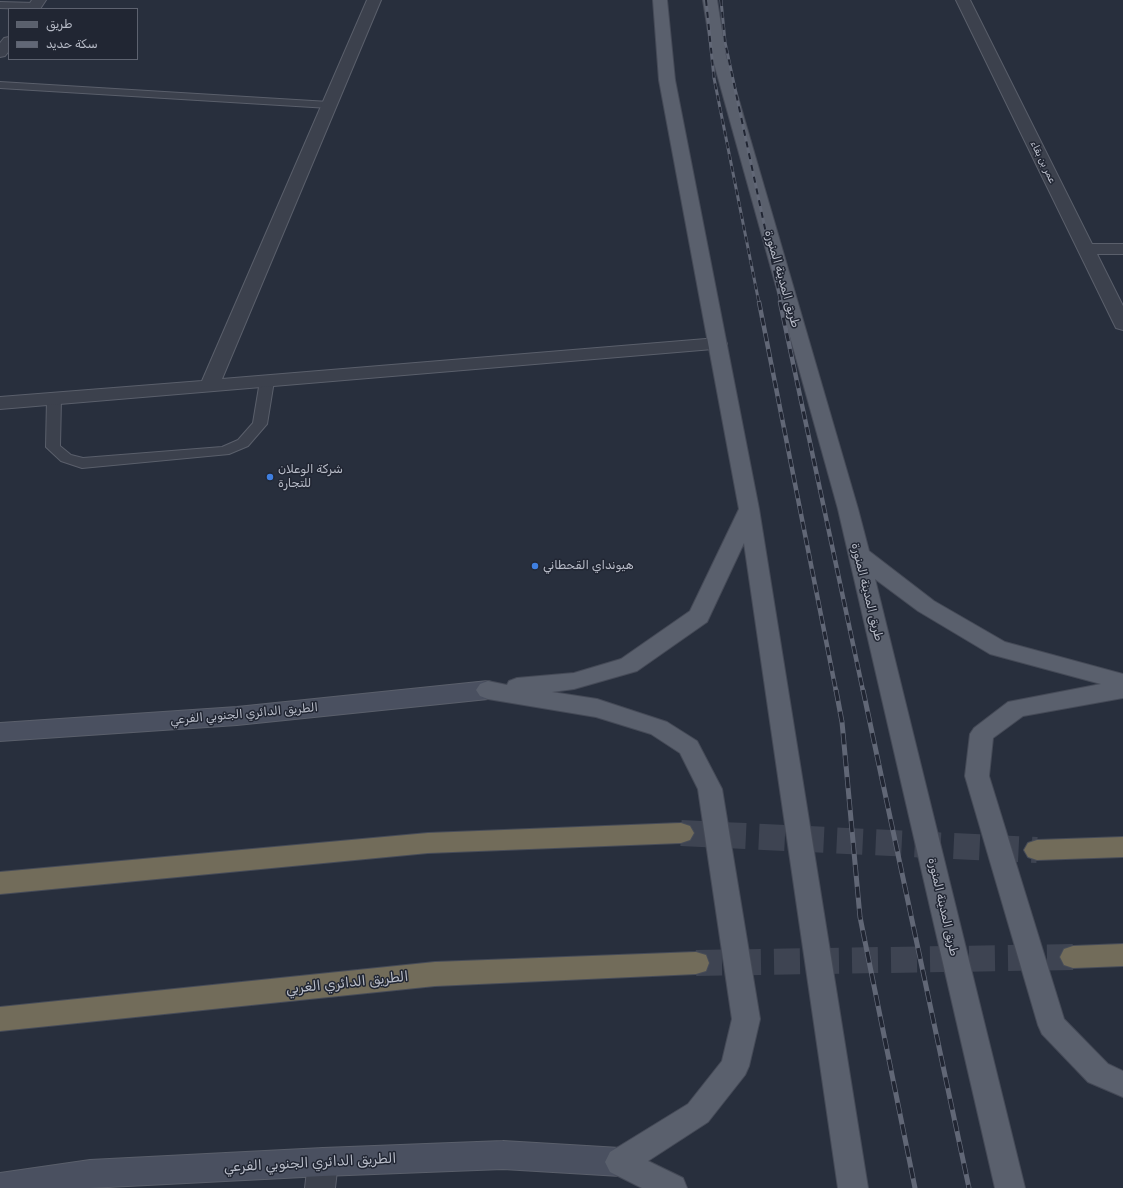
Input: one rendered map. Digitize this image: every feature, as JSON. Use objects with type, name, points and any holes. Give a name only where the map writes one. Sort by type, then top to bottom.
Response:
[{"type":"highway","points":[[0,883],[428,843],[681,833]]},
{"type":"highway","points":[[1037,850],[1123,847]]},
{"type":"highway","points":[[1073,957],[1123,955]]},
{"type":"highway","name":"الطريق الدائري الغربي","points":[[0,1019],[435,974],[696,963]]},
{"type":"main road","points":[[660,0],[667,80],[749,509],[853,1188]]},
{"type":"main road","name":"طريق المدينة المنورة","points":[[710,0],[719,56],[848,509],[1010,1188]]},
{"type":"main road","points":[[488,690],[574,681],[629,664],[699,616],[749,509]]},
{"type":"main road","points":[[858,554],[926,606],[998,648],[1123,682]]},
{"type":"main road","points":[[1123,688],[1016,708],[982,734],[977,776],[1052,1025],[1098,1073],[1123,1084]]},
{"type":"main road","points":[[488,690],[597,708],[659,728],[689,747],[710,789],[746,1020],[735,1066],[698,1113],[620,1162]]},
{"type":"main road","name":"الطريق الدائري الجنوبي الفرعي","points":[[0,732],[237,716],[488,690]]},
{"type":"main road","name":"الطريق الدائري الجنوبي الفرعي","points":[[0,1188],[90,1174],[321,1175],[503,1155],[620,1162]]},
{"type":"main road","points":[[620,1162],[672,1188]]},
{"type":"street","points":[[209,386],[374,0]]},
{"type":"street","name":"عمر بن بقاء","points":[[963,0],[1123,324]]},
{"type":"street","points":[[0,53],[8,42]]},
{"type":"street","points":[[1086,249],[1123,249]]},
{"type":"street","points":[[0,403],[718,344]]},
{"type":"lane","points":[[0,5],[36,5]]},
{"type":"lane","points":[[0,85],[329,105]]},
{"type":"lane","points":[[54,399],[53,447],[66,458],[82,463],[216,452],[224,451],[243,443],[260,424],[267,381]]},
{"type":"tunnel","points":[[681,833],[1037,850]]},
{"type":"tunnel","points":[[696,963],[1073,957]]},
{"type":"railway","points":[[706,0],[714,78],[759,303]]},
{"type":"railway","points":[[721,0],[725,42],[781,303]]},
{"type":"railway","points":[[759,302],[836,691]]},
{"type":"railway","points":[[780,302],[863,691]]},
{"type":"railway","points":[[836,690],[842,722],[860,917],[915,1188]]},
{"type":"railway","points":[[863,690],[969,1188]]},
{"type":"place","name":"شركة الوعلان للتجارة","points":[[270,477]]},
{"type":"place","name":"هيونداي القحطاني","points":[[535,566]]}]
